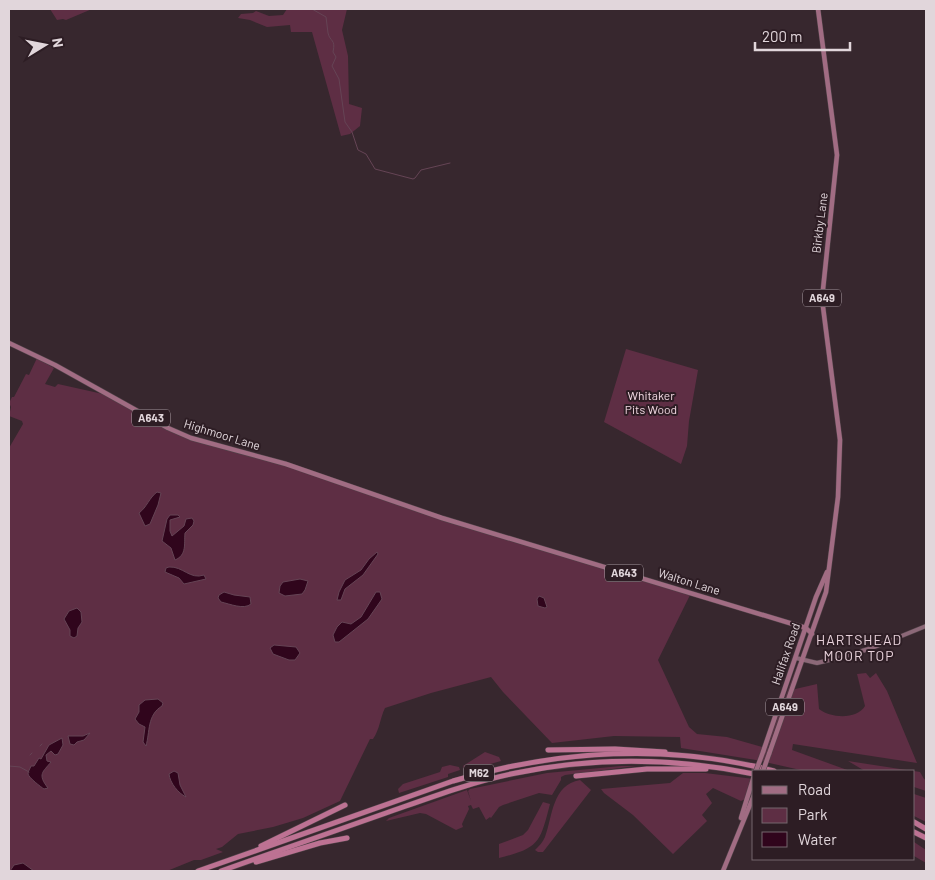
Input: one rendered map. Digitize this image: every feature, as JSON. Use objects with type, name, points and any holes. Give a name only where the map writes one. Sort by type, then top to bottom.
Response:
[{"type":"highway","points":[[548,750],[636,749],[658,750],[680,755]]},
{"type":"highway","name":"M62","points":[[198,871],[453,781],[501,768],[583,756],[650,753],[725,760],[770,770]]},
{"type":"highway","name":"M62","points":[[221,871],[448,791],[517,772],[611,762],[674,763],[752,774]]},
{"type":"highway","points":[[576,776],[647,769],[729,770]]},
{"type":"highway","points":[[234,858],[344,805]]},
{"type":"highway","points":[[915,823],[926,829]]},
{"type":"highway","points":[[232,867],[271,858],[320,843],[347,838]]},
{"type":"main road","name":"Birkby Lane","points":[[818,9],[837,155],[822,299],[840,440]]},
{"type":"main road","name":"Highmoor Lane","points":[[9,343],[63,369],[168,428],[191,438],[286,464],[442,518]]},
{"type":"main road","name":"Halifax Road","points":[[763,770],[826,592],[838,497],[840,440]]},
{"type":"main road","name":"Walton Lane","points":[[442,518],[806,628],[812,634]]},
{"type":"main road","name":"Halifax Road","points":[[756,770],[816,597],[830,564]]},
{"type":"main road","points":[[806,628],[814,623],[820,610]]},
{"type":"main road","points":[[796,658],[817,662],[858,653],[926,626]]},
{"type":"main road","name":"A649","points":[[737,835],[752,780]]},
{"type":"main road","name":"A649","points":[[723,871],[752,800]]},
{"type":"green space","points":[[50,9],[92,9],[66,20],[57,20]]},
{"type":"green space","points":[[287,9],[347,9],[342,30],[348,56],[349,104],[362,108],[360,126],[350,134],[341,136],[312,32],[291,32],[290,25],[267,27],[250,20],[238,18],[241,14],[256,11],[269,16],[283,15]]},
{"type":"green space","name":"Whitaker Pits Wood","points":[[626,349],[698,370],[689,421],[687,446],[681,464],[604,422]]},
{"type":"green space","points":[[37,358],[54,368],[45,384],[55,387],[58,384],[112,396],[191,438],[249,453],[442,518],[691,593],[658,660],[689,727],[697,734],[727,737],[766,748],[798,663],[799,666],[768,748],[771,749],[791,690],[817,684],[819,709],[836,716],[856,714],[865,706],[857,674],[866,673],[870,678],[876,673],[887,691],[917,763],[793,744],[792,750],[847,770],[801,770],[756,760],[681,748],[680,737],[614,736],[552,743],[491,677],[385,708],[379,727],[373,739],[370,739],[340,801],[303,818],[273,827],[238,834],[222,847],[216,849],[223,852],[201,860],[194,860],[167,871],[9,871],[9,448],[23,424],[22,421],[9,416],[11,407],[9,403],[26,374],[29,375]]},
{"type":"green space","points":[[485,752],[499,757],[501,761],[465,771],[463,766]]},
{"type":"green space","points":[[848,761],[906,770],[863,770]]},
{"type":"green space","points":[[450,765],[459,767],[460,770],[448,774],[448,777],[399,793],[398,789],[403,784],[440,772],[442,767]]},
{"type":"green space","points":[[636,766],[565,775],[561,777],[552,795],[539,793],[503,805],[499,807],[491,818],[486,820],[479,807],[473,809],[471,805],[468,806],[469,809],[462,824],[463,827],[456,830],[426,814],[420,813],[386,821],[389,818],[467,790],[471,801],[468,791],[470,789],[547,773]]},
{"type":"green space","points":[[915,771],[920,772],[926,780],[926,791],[915,787]]},
{"type":"green space","points":[[683,773],[705,773],[752,779],[752,796],[741,801],[713,788],[706,794],[712,803],[702,815],[707,821],[673,854],[633,815],[601,789],[670,783]]},
{"type":"green space","points":[[580,780],[591,790],[543,852],[538,852],[535,850],[545,837],[559,794],[571,783]]},
{"type":"green space","points":[[915,794],[926,798],[926,822],[915,816]]},
{"type":"green space","points":[[543,802],[550,804],[544,827],[536,841],[531,847],[523,851],[499,858],[499,844],[523,835],[528,830]]},
{"type":"green space","points":[[915,843],[926,850],[926,863],[915,857]]},
{"type":"water","points":[[157,492],[161,493],[158,505],[150,524],[145,526],[139,513]]},
{"type":"water","points":[[170,515],[178,515],[180,517],[170,520],[172,536],[184,526],[186,519],[192,518],[194,521],[193,525],[185,533],[183,552],[175,560],[171,548],[162,541],[167,519]]},
{"type":"water","points":[[377,552],[378,554],[363,575],[345,589],[341,600],[337,600],[345,580],[361,570]]},
{"type":"water","points":[[174,567],[195,576],[204,575],[206,579],[184,584],[179,578],[165,572],[166,568]]},
{"type":"water","points":[[300,579],[308,581],[302,594],[285,596],[279,593],[283,582]]},
{"type":"water","points":[[224,592],[250,597],[251,604],[241,607],[221,602],[218,598]]},
{"type":"water","points":[[376,592],[380,592],[382,599],[368,619],[339,642],[335,642],[333,635],[337,627],[342,622],[351,624],[361,617]]},
{"type":"water","points":[[539,596],[544,598],[547,607],[538,606],[537,599]]},
{"type":"water","points":[[77,608],[81,612],[82,622],[78,628],[77,636],[74,638],[70,636],[70,630],[64,619],[69,611]]},
{"type":"water","points":[[274,645],[296,647],[300,653],[295,660],[289,660],[273,654],[270,648]]},
{"type":"water","points":[[158,699],[163,703],[151,719],[146,746],[143,742],[145,727],[135,719],[139,712],[139,705],[145,700]]},
{"type":"water","points":[[90,733],[84,740],[74,745],[70,744],[68,736],[83,736]]},
{"type":"water","points":[[62,738],[63,745],[58,754],[55,755],[51,751],[46,755],[47,761],[51,762],[42,774],[48,788],[44,789],[30,778],[28,772],[39,758],[41,759],[49,745]]},
{"type":"water","points":[[174,771],[178,773],[180,785],[186,797],[177,790],[171,781],[169,774]]},
{"type":"water","points":[[23,863],[34,871],[10,871],[14,865]]},
{"type":"waterway","points":[[312,9],[326,17],[328,33],[333,43],[333,52],[336,57],[332,66],[339,79],[345,122],[352,132],[358,150],[366,154],[375,169],[413,179],[421,170],[450,163]]},
{"type":"waterway","points":[[9,766],[20,767],[29,772]]},
{"type":"district","name":"HARTSHEAD MOOR TOP","points":[[859,648]]}]
